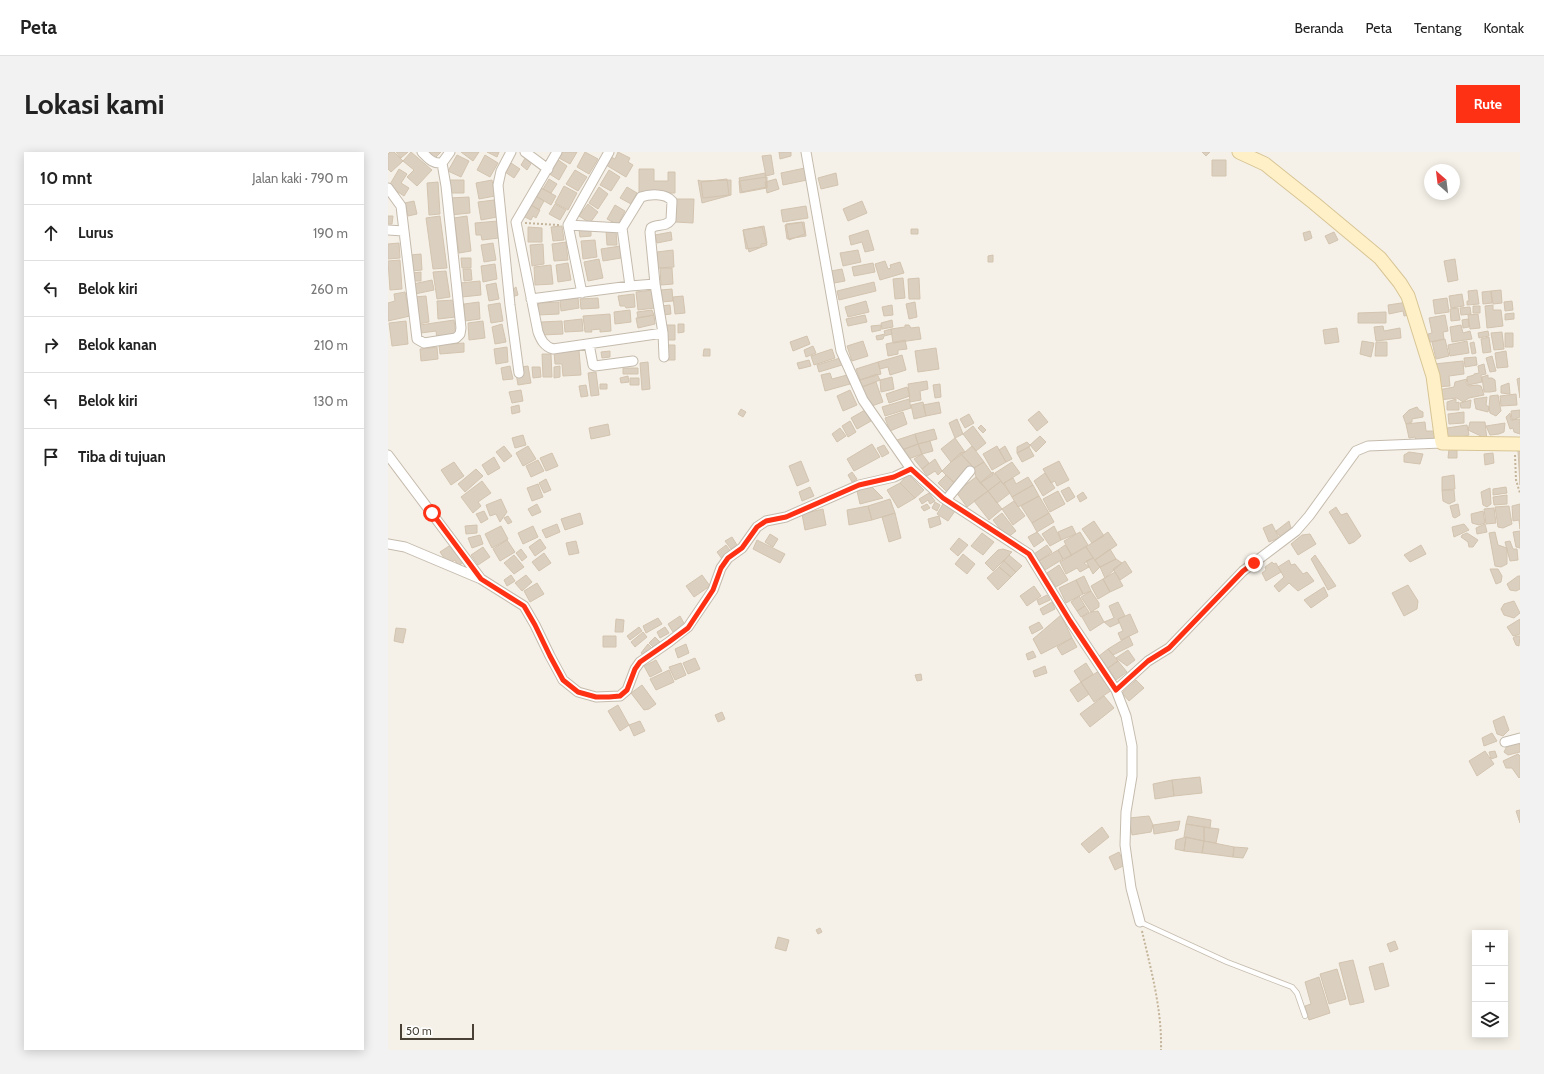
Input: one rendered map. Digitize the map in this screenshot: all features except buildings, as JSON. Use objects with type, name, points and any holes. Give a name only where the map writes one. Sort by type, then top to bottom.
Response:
[{"type":"street","points":[[422,152],[436,164],[442,163],[450,152]]},
{"type":"street","points":[[510,152],[501,171],[498,185],[510,305],[519,373]]},
{"type":"street","points":[[525,152],[548,169]]},
{"type":"street","points":[[558,152],[516,222],[538,332],[544,344],[553,349],[663,333]]},
{"type":"street","points":[[582,294],[568,225],[609,152]]},
{"type":"street","points":[[806,152],[841,351],[863,400],[911,469],[946,500],[1029,554],[1070,621],[1116,690],[1126,716],[1132,746],[1132,776],[1126,812],[1125,845],[1131,888],[1140,922]]},
{"type":"street","points":[[1239,152],[1265,164],[1314,203],[1380,258],[1400,283],[1408,296],[1433,376],[1442,443]]},
{"type":"street","points":[[388,188],[401,206],[417,339],[424,343],[456,338],[460,334],[461,328],[446,186],[442,163]]},
{"type":"street","points":[[630,286],[622,228],[641,198],[645,196],[662,196],[670,198],[672,201],[672,217],[669,223],[664,226],[654,226],[651,228],[655,284],[663,333],[664,357]]},
{"type":"street","points":[[568,225],[622,228]]},
{"type":"street","points":[[388,230],[403,231]]},
{"type":"street","points":[[531,299],[655,284]]},
{"type":"street","points":[[590,344],[593,365],[595,366],[633,362]]},
{"type":"street","points":[[1116,690],[1148,661],[1169,648],[1243,571],[1296,531],[1310,516],[1356,451],[1368,446],[1442,443],[1518,444]]},
{"type":"street","points":[[388,455],[481,579]]},
{"type":"street","points":[[388,544],[404,547],[481,579],[524,606],[563,680],[578,692],[596,697],[620,696],[627,690],[635,669],[640,662],[688,628],[713,590],[721,568],[728,558],[742,548],[757,527],[766,521],[786,517],[859,485],[894,477],[911,469]]},
{"type":"street","points":[[946,500],[970,471]]},
{"type":"street","points":[[1505,742],[1520,738]]},
{"type":"lane","points":[[1140,922],[1228,962],[1292,987],[1297,993],[1305,1016]]},
{"type":"path","points":[[516,222],[546,225],[568,225]]},
{"type":"path","points":[[1518,444],[1515,468],[1520,493]]},
{"type":"path","points":[[1140,922],[1158,1003],[1161,1050]]},
{"type":"route","points":[[432,513],[481,579],[524,606],[563,680],[578,692],[596,697],[620,696],[627,690],[630,679],[640,662],[688,628],[713,590],[716,577],[724,562],[746,544],[760,524],[766,521],[786,517],[859,485],[894,477],[911,469],[943,498],[1029,554],[1070,621],[1116,690],[1148,661],[1169,648],[1243,571],[1254,563]]}]
